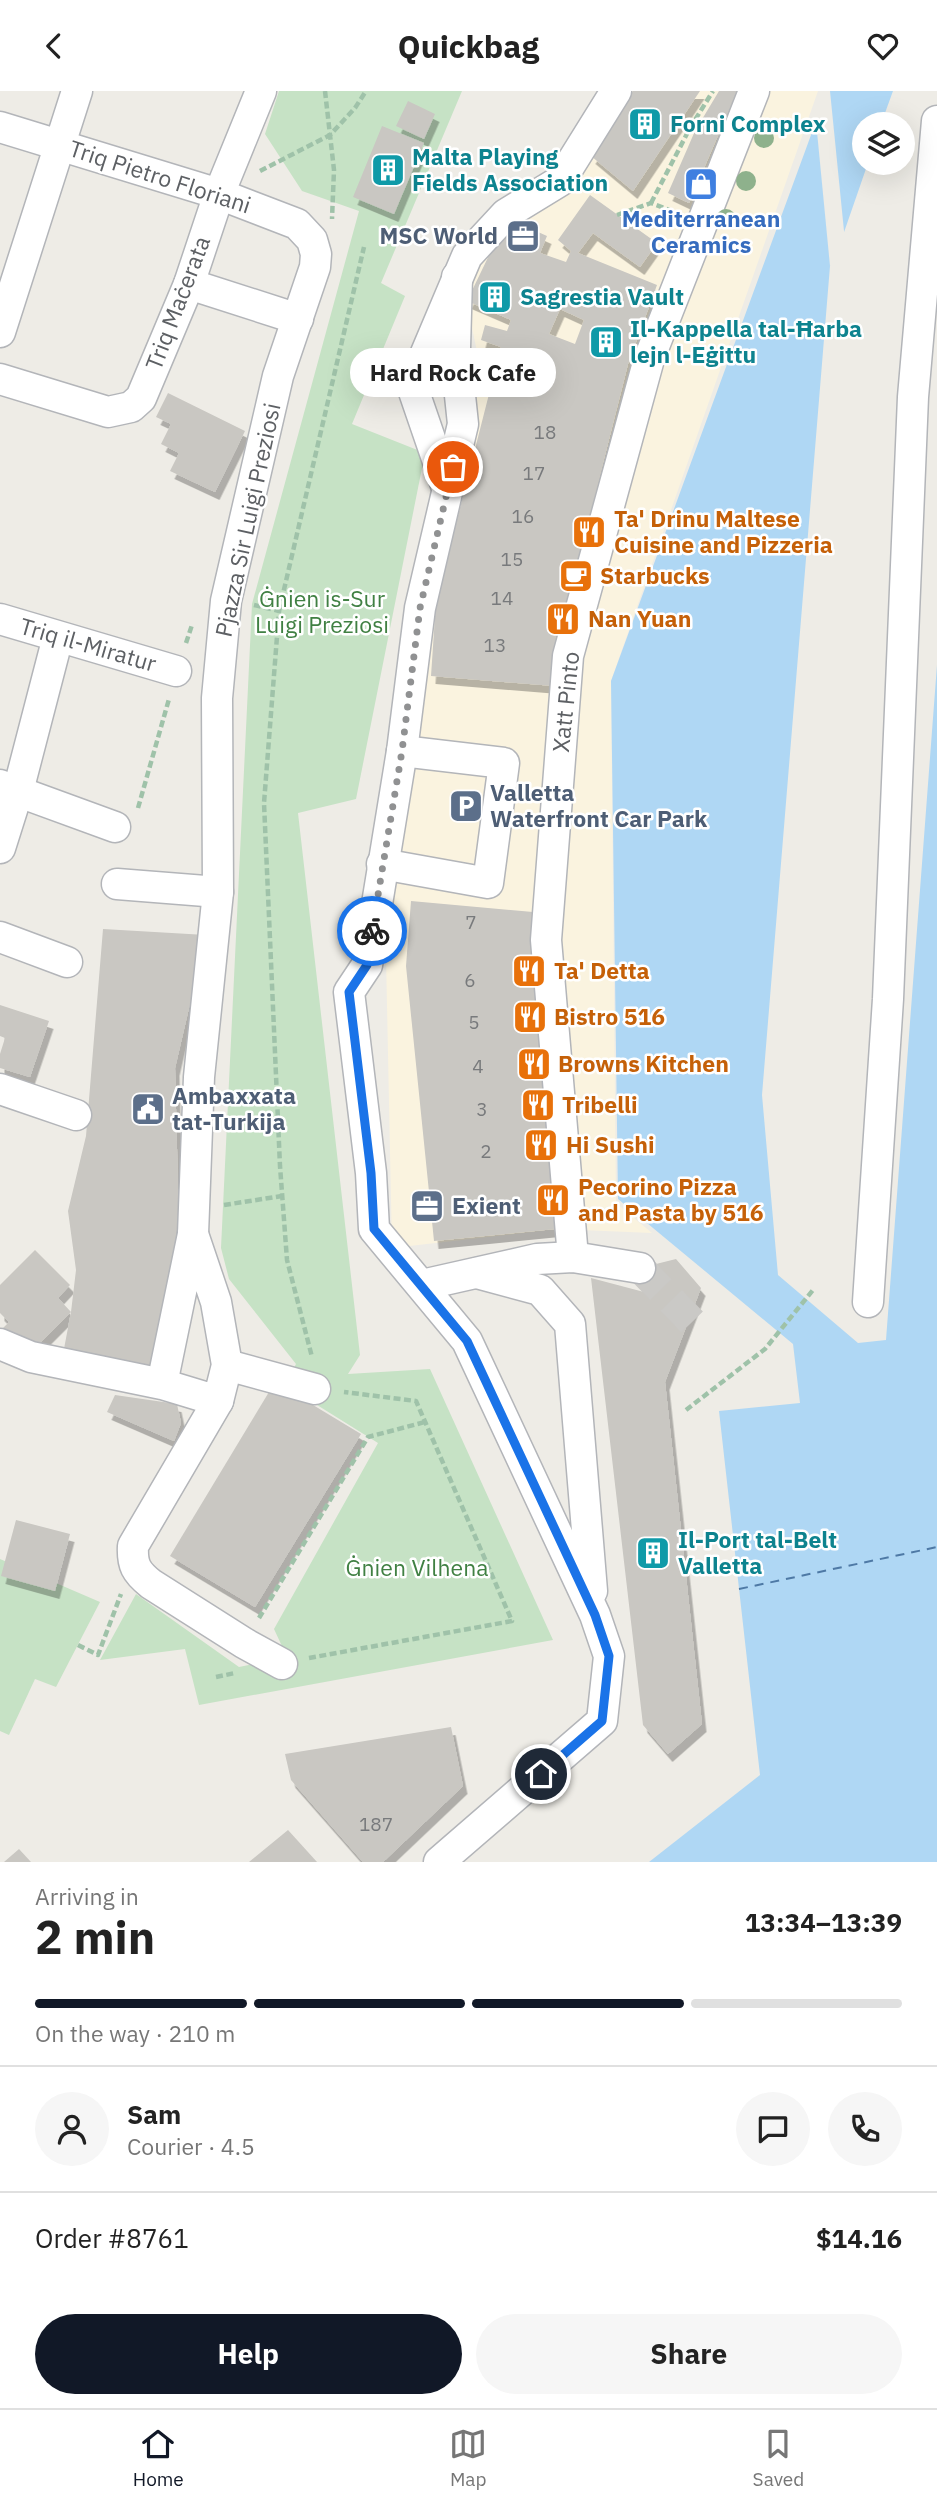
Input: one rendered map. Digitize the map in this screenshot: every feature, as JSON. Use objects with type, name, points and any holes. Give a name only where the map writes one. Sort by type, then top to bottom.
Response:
[{"type":"street","points":[[0,333],[77,91]]},
{"type":"street","name":"Triq Maċerata","points":[[0,379],[108,412],[131,407],[141,398],[189,284],[219,194],[261,91]]},
{"type":"street","points":[[447,488],[412,386],[457,277],[467,256],[496,223],[560,181],[616,91]]},
{"type":"street","name":"Xatt Pinto","points":[[573,1257],[546,940],[568,656],[649,359],[754,91]]},
{"type":"street","points":[[869,1302],[888,999],[913,397],[937,121]]},
{"type":"street","name":"Triq Pietro Floriani","points":[[0,127],[219,194],[298,224],[312,240]]},
{"type":"street","name":"Pjazza Sir Luigi Preziosi","points":[[162,1384],[194,1222],[199,1077],[218,892],[217,698],[226,601],[278,376],[315,267],[316,254],[312,240]]},
{"type":"street","points":[[439,1862],[602,1721],[609,1656],[595,1615],[467,1341],[374,1229],[371,1173],[349,992],[367,965],[402,751],[420,608],[464,424],[455,348],[457,277]]},
{"type":"street","points":[[189,284],[298,319]]},
{"type":"street","name":"Triq il-Miratur","points":[[0,619],[176,671]]},
{"type":"street","points":[[0,848],[9,788],[58,637]]},
{"type":"street","points":[[382,864],[488,883],[504,763],[402,751]]},
{"type":"street","points":[[9,788],[125,823]]},
{"type":"street","points":[[117,884],[218,892]]},
{"type":"street","points":[[0,937],[67,962]]},
{"type":"street","points":[[0,1089],[76,1115]]},
{"type":"street","name":"Pjazza Sir Luigi Preziosi","points":[[132,1562],[133,1546],[218,1401],[228,1365],[216,1302],[194,1222]]},
{"type":"street","points":[[422,1285],[537,1259],[573,1257],[640,1268]]},
{"type":"street","points":[[477,1273],[540,1290],[570,1324],[585,1524],[595,1615]]},
{"type":"street","points":[[0,1344],[31,1357],[162,1384],[218,1401]]},
{"type":"street","points":[[228,1365],[316,1389]]},
{"type":"street","points":[[132,1562],[138,1574],[151,1584],[282,1664]]},
{"type":"path","points":[[312,240],[331,229],[334,170],[325,91]]},
{"type":"path","points":[[219,194],[330,135],[355,108],[366,91]]},
{"type":"path","points":[[617,215],[651,203],[690,128],[713,91]]},
{"type":"path","points":[[216,1677],[512,1621],[416,1401],[316,1389],[315,1368],[287,1260],[264,803],[279,611],[364,247]]},
{"type":"path","points":[[226,601],[279,611]]},
{"type":"path","points":[[125,823],[176,671]]},
{"type":"path","points":[[194,1222],[282,1196]]},
{"type":"path","points":[[686,1410],[765,1349],[813,1290]]},
{"type":"path","points":[[244,1643],[368,1437],[425,1422]]},
{"type":"path","points":[[78,1645],[98,1654],[132,1562]]},
{"type":"shaded area","points":[[619,91],[818,91],[611,681],[616,1203],[652,1233],[557,1229],[392,1248],[385,908],[426,613],[479,361],[464,290],[489,238],[535,210]]},
{"type":"green space","points":[[279,91],[462,91],[381,283],[405,296],[352,424],[425,453],[356,799],[298,813],[360,1355],[348,1374],[430,1369],[553,1640],[199,1705],[185,1649],[100,1660],[136,1594],[239,1667],[287,1657],[274,1629],[378,1443],[285,1385],[296,1364],[229,1279],[221,1248],[252,604],[359,211],[302,191],[265,134]]},
{"type":"green space","points":[[0,1559],[100,1602],[56,1687],[35,1679],[9,1735],[0,1731]]},
{"type":"water","points":[[825,91],[893,91],[885,112],[852,112],[852,175],[864,175],[830,266],[762,1095],[778,1275],[858,1343],[886,1340],[937,665],[937,1862],[649,1862],[760,1775],[719,1411],[800,1403],[793,1344],[618,1199],[611,681]]},
{"type":"pier","points":[[824,91],[830,91],[845,241],[836,261],[830,266],[815,111]]},
{"type":"building","name":"Forni Complex","points":[[633,91],[700,91],[633,191],[591,156]]},
{"type":"building","name":"Forni Complex","points":[[719,91],[737,91],[689,203],[668,193],[695,131]]},
{"type":"building","points":[[408,101],[435,114],[424,139],[396,126]]},
{"type":"building","name":"Malta Playing Fields Association","points":[[382,126],[424,143],[394,214],[353,197]]},
{"type":"building","points":[[590,195],[657,243],[640,267],[593,233],[578,253],[657,285],[628,364],[580,554],[555,639],[559,647],[554,686],[431,676],[436,602],[501,347],[481,340],[485,325],[507,331],[511,320],[467,301],[507,218],[547,236],[540,253],[566,262],[571,251],[558,240]],"holes":[[[560,309],[584,320],[575,344],[549,334]]]},
{"type":"building","points":[[168,393],[245,431],[215,492],[170,471],[179,453],[161,444],[171,424],[156,417]]},
{"type":"building","points":[[411,901],[533,912],[530,943],[555,1229],[434,1241],[406,966]]},
{"type":"building","points":[[103,929],[206,935],[175,1068],[179,1229],[148,1373],[63,1354],[76,1270],[68,1211],[86,1136]]},
{"type":"building","points":[[0,1005],[49,1021],[30,1077],[0,1068],[0,1054],[5,1038],[0,1036]]},
{"type":"building","points":[[35,1250],[70,1285],[58,1298],[71,1312],[35,1348],[23,1336],[14,1345],[0,1331],[9,1322],[0,1313],[0,1285]]},
{"type":"building","name":"Il-Port tal-Belt Valletta","points":[[676,1259],[701,1288],[665,1382],[702,1724],[668,1754],[643,1725],[591,1278],[644,1292],[640,1268]]},
{"type":"building","points":[[275,1382],[361,1434],[255,1607],[170,1556]]},
{"type":"building","points":[[115,1395],[177,1404],[181,1423],[174,1441],[107,1412]]},
{"type":"building","points":[[16,1520],[70,1534],[55,1591],[1,1576]]},
{"type":"building","points":[[451,1727],[463,1786],[383,1862],[363,1862],[291,1780],[285,1754]]},
{"type":"building","points":[[288,1830],[317,1862],[249,1862]]},
{"type":"building","points":[[19,1849],[31,1862],[4,1862]]},
{"type":"ferry route","points":[[739,1589],[937,1547]]},
{"type":"tunnel","points":[[640,1268],[695,1325]]},
{"type":"way so far","points":[[372,931],[402,751],[420,608],[453,467]]},
{"type":"place","name":"Forni Complex","points":[[645,124]]},
{"type":"place","name":"Malta Playing Fields Association","points":[[388,170]]},
{"type":"place","name":"Mediterranean Ceramics","points":[[701,184]]},
{"type":"place","name":"MSC World","points":[[523,236]]},
{"type":"place","name":"Sagrestia Vault","points":[[495,297]]},
{"type":"place","name":"Il-Kappella tal-Ħarba lejn l-Eġittu","points":[[606,342]]},
{"type":"place","name":"Hard Rock Cafe","points":[[453,467]]},
{"type":"place","name":"Ta' Drinu Maltese Cuisine and Pizzeria","points":[[589,532]]},
{"type":"place","name":"Starbucks","points":[[576,576]]},
{"type":"place","name":"Nan Yuan","points":[[563,619]]},
{"type":"place","name":"Valletta Waterfront Car Park","points":[[466,806]]},
{"type":"place","name":"Ta' Detta","points":[[529,971]]},
{"type":"place","name":"Bistro 516","points":[[530,1017]]},
{"type":"place","name":"Browns Kitchen","points":[[534,1064]]},
{"type":"place","name":"Tribelli","points":[[538,1105]]},
{"type":"place","name":"Ambaxxata tat-Turkija","points":[[148,1109]]},
{"type":"place","name":"Hi Sushi","points":[[541,1145]]},
{"type":"place","name":"Pecorino Pizza and Pasta by 516","points":[[553,1200]]},
{"type":"place","name":"Exient","points":[[427,1206]]},
{"type":"place","name":"Il-Port tal-Belt Valletta","points":[[653,1553]]},
{"type":"route","points":[[372,931],[367,965],[349,992],[371,1173],[374,1229],[467,1341],[595,1615],[609,1656],[602,1721],[541,1774]]},
{"type":"park label","name":"Ġnien is-Sur Luigi Preziosi","points":[[322,612]]},
{"type":"park label","name":"Ġnien Vilhena","points":[[417,1568]]}]
